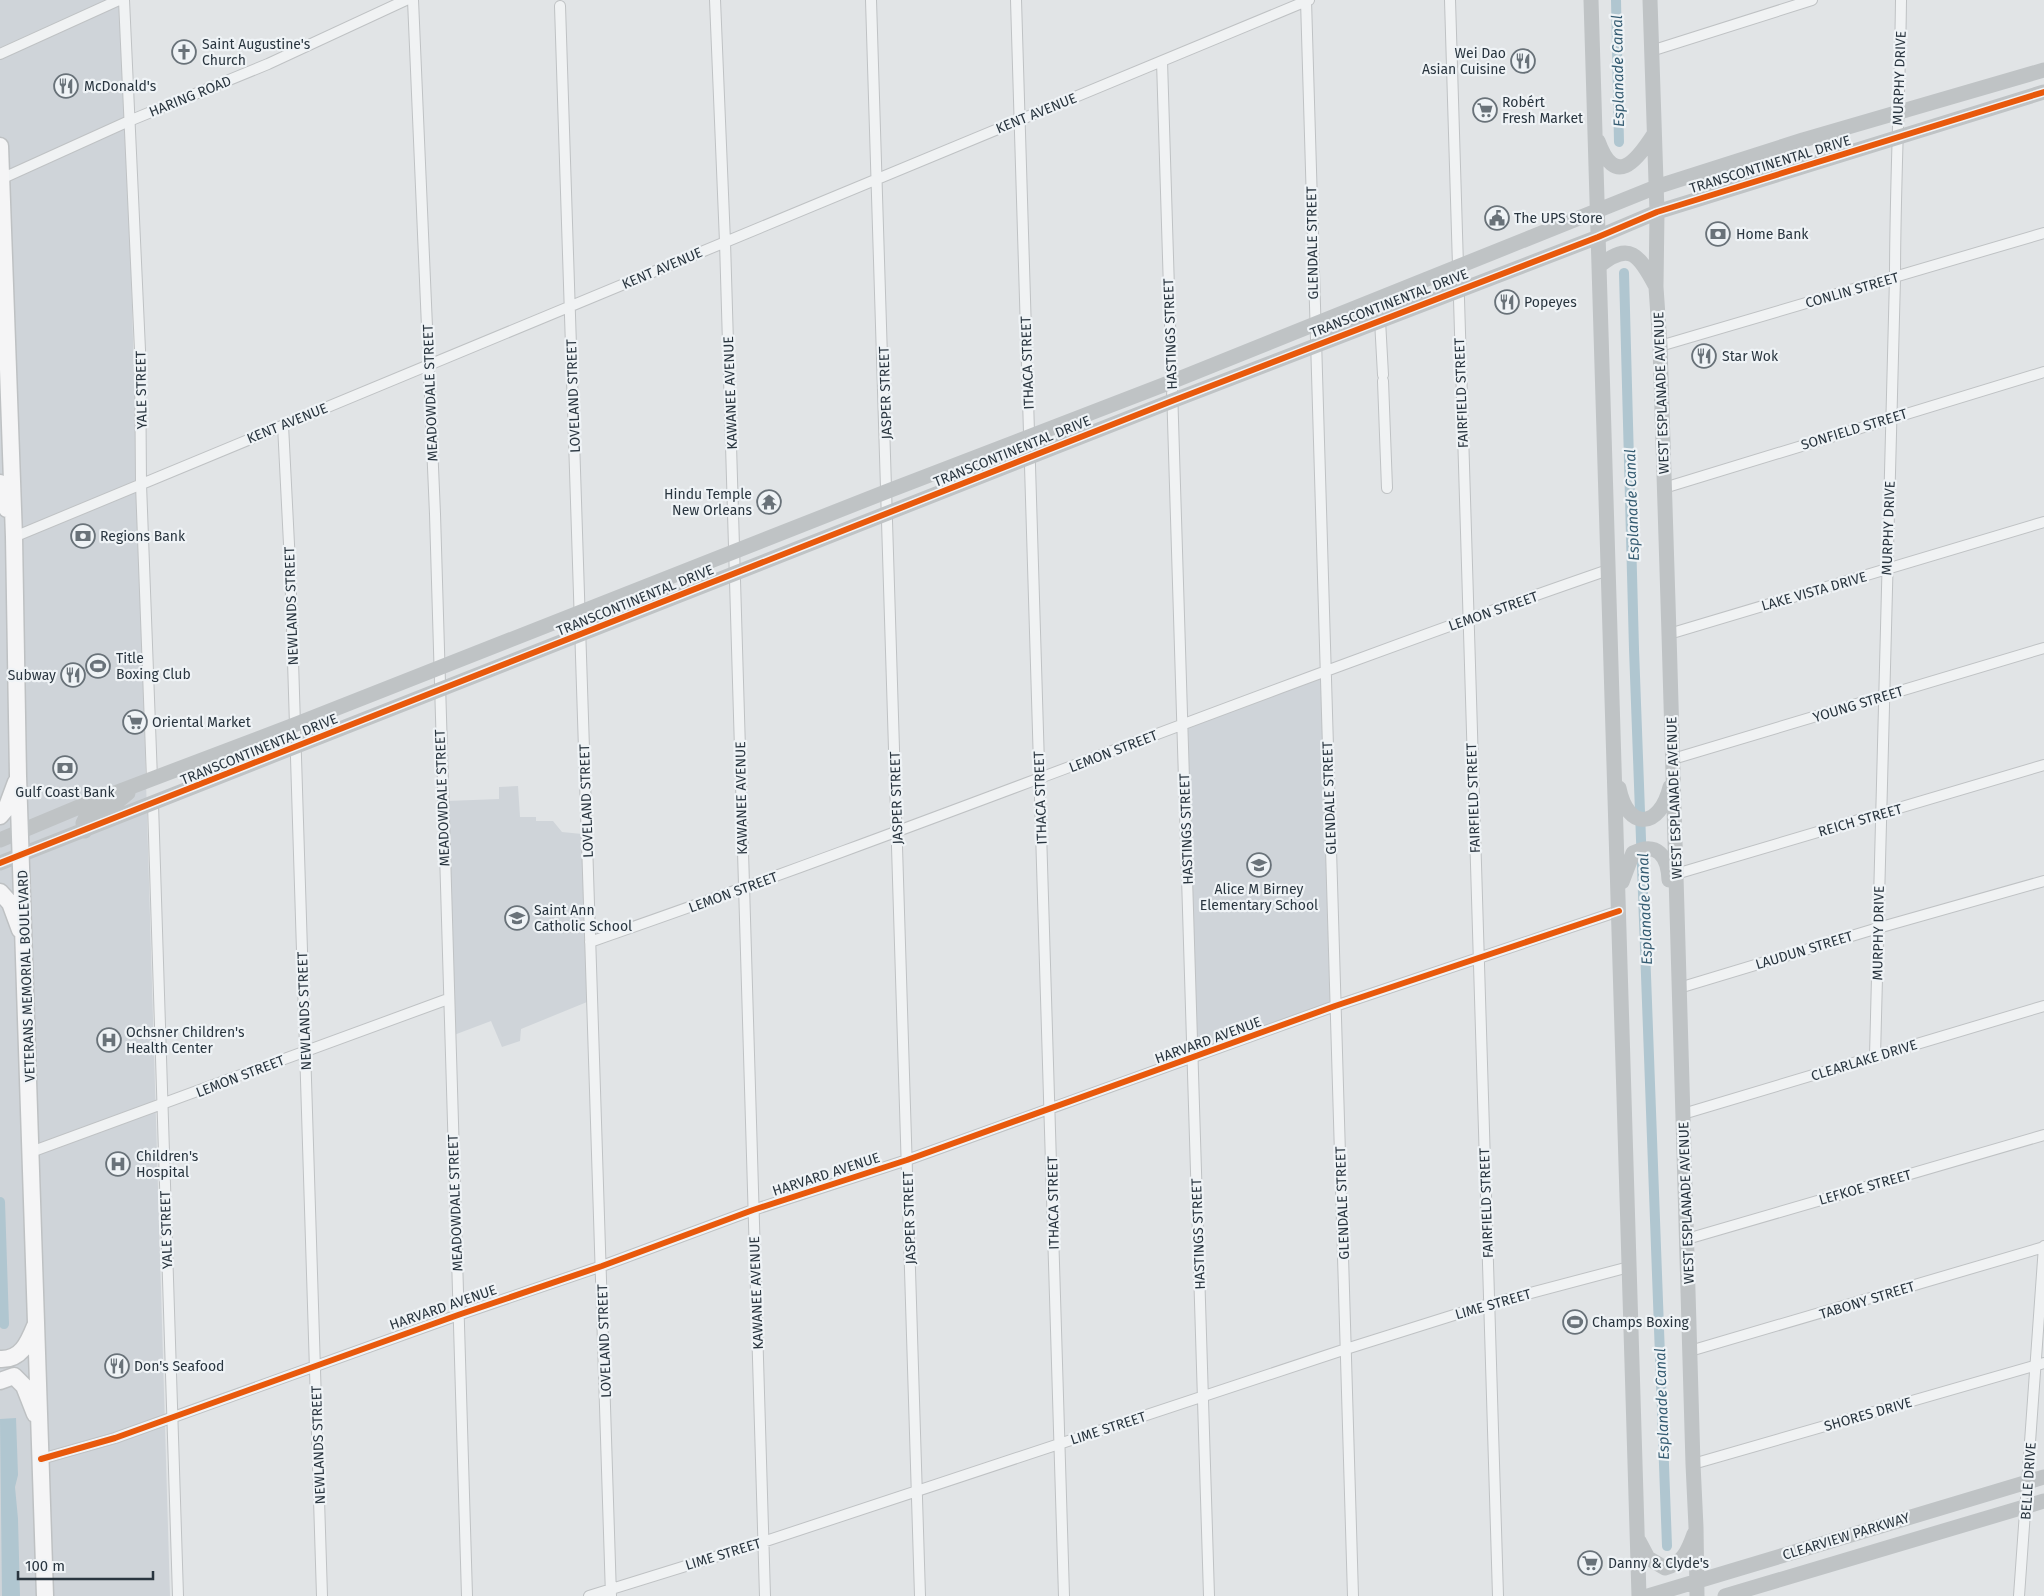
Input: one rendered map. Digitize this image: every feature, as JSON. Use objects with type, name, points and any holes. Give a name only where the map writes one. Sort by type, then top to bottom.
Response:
[{"type":"main road","name":"VETERANS MEMORIAL BOULEVARD","points":[[0,146],[14,538],[18,776],[22,833],[46,1596]]},
{"type":"main road","points":[[0,410],[9,383]]},
{"type":"main road","points":[[0,483],[14,538]]},
{"type":"main road","points":[[0,816],[6,809],[18,776]]},
{"type":"main road","points":[[0,892],[10,903],[24,941]]},
{"type":"main road","points":[[0,1359],[8,1359],[19,1354],[28,1341],[36,1323]]},
{"type":"main road","points":[[5,1376],[24,1386],[40,1425]]},
{"type":"street","points":[[0,54],[119,0]]},
{"type":"street","name":"YALE STREET","points":[[124,0],[140,350],[141,484],[152,779]]},
{"type":"street","name":"HARING ROAD","points":[[1,178],[129,121],[268,64],[406,0]]},
{"type":"street","name":"MEADOWDALE STREET","points":[[413,0],[428,366],[468,1596]]},
{"type":"street","name":"KAWANEE AVENUE","points":[[715,0],[735,552],[765,1596]]},
{"type":"street","name":"JASPER STREET","points":[[871,0],[888,491],[920,1596]]},
{"type":"street","name":"ITHACA STREET","points":[[1016,0],[1039,779],[1051,1108],[1064,1596]]},
{"type":"street","name":"KENT AVENUE","points":[[14,538],[1020,119],[1162,62],[1307,0]]},
{"type":"street","name":"GLENDALE STREET","points":[[1307,0],[1314,323],[1353,1596]]},
{"type":"street","name":"FAIRFIELD STREET","points":[[1450,0],[1498,1596]]},
{"type":"street","points":[[1591,0],[1639,1596]]},
{"type":"street","name":"WEST ESPLANADE AVENUE","points":[[1650,0],[1657,212],[1656,286],[1660,346],[1697,1588]]},
{"type":"street","points":[[1652,51],[1812,0]]},
{"type":"street","name":"MURPHY DRIVE","points":[[1875,1056],[1901,0]]},
{"type":"street","name":"LOVELAND STREET","points":[[560,6],[581,612],[611,1592]]},
{"type":"street","name":"HASTINGS STREET","points":[[1162,62],[1209,1596]]},
{"type":"street","name":"TRANSCONTINENTAL DRIVE","points":[[0,840],[22,833],[86,804],[294,725],[888,491],[1171,382],[1656,187],[1899,112],[2044,70]]},
{"type":"street","name":"TRANSCONTINENTAL DRIVE","points":[[0,863],[1172,401],[1598,237],[1657,212],[2044,92]]},
{"type":"street","points":[[1594,132],[1604,158],[1615,166],[1633,163],[1654,134]]},
{"type":"street","name":"CONLIN STREET","points":[[1660,346],[2044,233]]},
{"type":"street","points":[[1493,276],[1490,264],[1505,254],[1510,246]]},
{"type":"street","points":[[1599,266],[1617,254],[1626,251],[1634,255],[1644,265],[1656,286]]},
{"type":"street","points":[[1380,320],[1387,488]]},
{"type":"street","name":"SONFIELD STREET","points":[[1664,488],[2044,372]]},
{"type":"street","name":"NEWLANDS STREET","points":[[283,425],[290,564],[322,1596]]},
{"type":"street","name":"LAKE VISTA DRIVE","points":[[1669,634],[2044,522]]},
{"type":"street","name":"LEMON STREET","points":[[590,942],[744,889],[1325,671],[1608,570]]},
{"type":"street","name":"YOUNG STREET","points":[[1673,760],[2044,648]]},
{"type":"street","points":[[1614,760],[1622,802],[1636,817],[1652,818],[1660,812],[1667,799],[1673,775]]},
{"type":"street","name":"REICH STREET","points":[[1676,874],[2044,766]]},
{"type":"street","points":[[85,831],[83,823],[85,819],[111,807],[137,786]]},
{"type":"street","name":"YALE STREET","points":[[153,804],[178,1596]]},
{"type":"street","points":[[1618,904],[1627,864],[1632,853],[1644,849],[1657,851],[1668,866],[1671,936],[1678,958]]},
{"type":"street","name":"LAUDUN STREET","points":[[1679,988],[1878,928],[2044,881]]},
{"type":"street","name":"HARVARD AVENUE","points":[[41,1459],[115,1438],[458,1314],[602,1266],[754,1210],[908,1160],[1193,1059],[1335,1006],[1478,957],[1618,904]]},
{"type":"street","name":"LEMON STREET","points":[[31,1152],[162,1106],[448,999]]},
{"type":"street","name":"CLEARLAKE DRIVE","points":[[1683,1114],[2044,1006]]},
{"type":"street","name":"LEFKOE STREET","points":[[1687,1239],[2044,1135]]},
{"type":"street","name":"TABONY STREET","points":[[1690,1351],[1810,1318],[2044,1247]]},
{"type":"street","name":"BELLE DRIVE","points":[[2019,1596],[2040,1365],[2044,1247]]},
{"type":"street","name":"LIME STREET","points":[[589,1596],[611,1592],[1346,1349],[1489,1304],[1630,1267]]},
{"type":"street","name":"SHORES DRIVE","points":[[1693,1464],[2040,1365]]},
{"type":"street","name":"CLEARVIEW PARKWAY","points":[[1648,1596],[1697,1588],[2044,1477]]},
{"type":"street","name":"CLEARVIEW PARKWAY","points":[[1726,1596],[2044,1501]]},
{"type":"street","points":[[1638,1540],[1648,1558],[1665,1568],[1676,1565],[1684,1558],[1696,1527]]},
{"type":"shaded area","points":[[0,0],[123,0],[170,1596],[0,1596]]},
{"type":"shaded area","name":"Alice M Birney Elementary School","points":[[1321,677],[1330,1004],[1197,1049],[1188,726]]},
{"type":"shaded area","name":"Saint Ann Catholic School","points":[[518,786],[520,817],[536,817],[536,821],[553,821],[562,832],[582,834],[587,1002],[521,1029],[520,1041],[502,1047],[491,1021],[454,1035],[447,801],[499,799],[499,787]]},
{"type":"water","points":[[16,1418],[18,1475],[15,1487],[18,1519],[20,1596],[2,1596],[0,1419]]},
{"type":"waterway","name":"Esplanade Canal","points":[[1616,0],[1619,142]]},
{"type":"waterway","name":"Esplanade Canal","points":[[1624,273],[1634,649],[1667,1546]]},
{"type":"waterway","points":[[0,1202],[4,1324]]},
{"type":"cycle path","points":[[0,863],[1172,401],[1598,237],[1657,212],[2044,92]]},
{"type":"cycle path","points":[[41,1459],[115,1438],[458,1315],[602,1266],[753,1210],[907,1160],[1335,1006],[1619,911]]},
{"type":"place","name":"Saint Augustine's Church","points":[[184,52]]},
{"type":"place","name":"Wei Dao Asian Cuisine","points":[[1523,61]]},
{"type":"place","name":"McDonald's","points":[[66,86]]},
{"type":"place","name":"Robért Fresh Market","points":[[1485,110]]},
{"type":"place","name":"The UPS Store","points":[[1497,218]]},
{"type":"place","name":"Home Bank","points":[[1718,234]]},
{"type":"place","name":"Popeyes","points":[[1507,302]]},
{"type":"place","name":"Star Wok","points":[[1704,356]]},
{"type":"place","name":"Hindu Temple New Orleans","points":[[769,502]]},
{"type":"place","name":"Regions Bank","points":[[83,536]]},
{"type":"place","name":"Title Boxing Club","points":[[98,666]]},
{"type":"place","name":"Subway","points":[[73,675]]},
{"type":"place","name":"Oriental Market","points":[[135,722]]},
{"type":"place","name":"Gulf Coast Bank","points":[[65,768]]},
{"type":"place","name":"Alice M Birney Elementary School","points":[[1259,865]]},
{"type":"place","name":"Saint Ann Catholic School","points":[[517,918]]},
{"type":"place","name":"Ochsner Children's Health Center","points":[[109,1040]]},
{"type":"place","name":"Children's Hospital","points":[[118,1164]]},
{"type":"place","name":"Champs Boxing","points":[[1575,1322]]},
{"type":"place","name":"Don's Seafood","points":[[117,1366]]},
{"type":"place","name":"Danny & Clyde's","points":[[1590,1563]]}]
